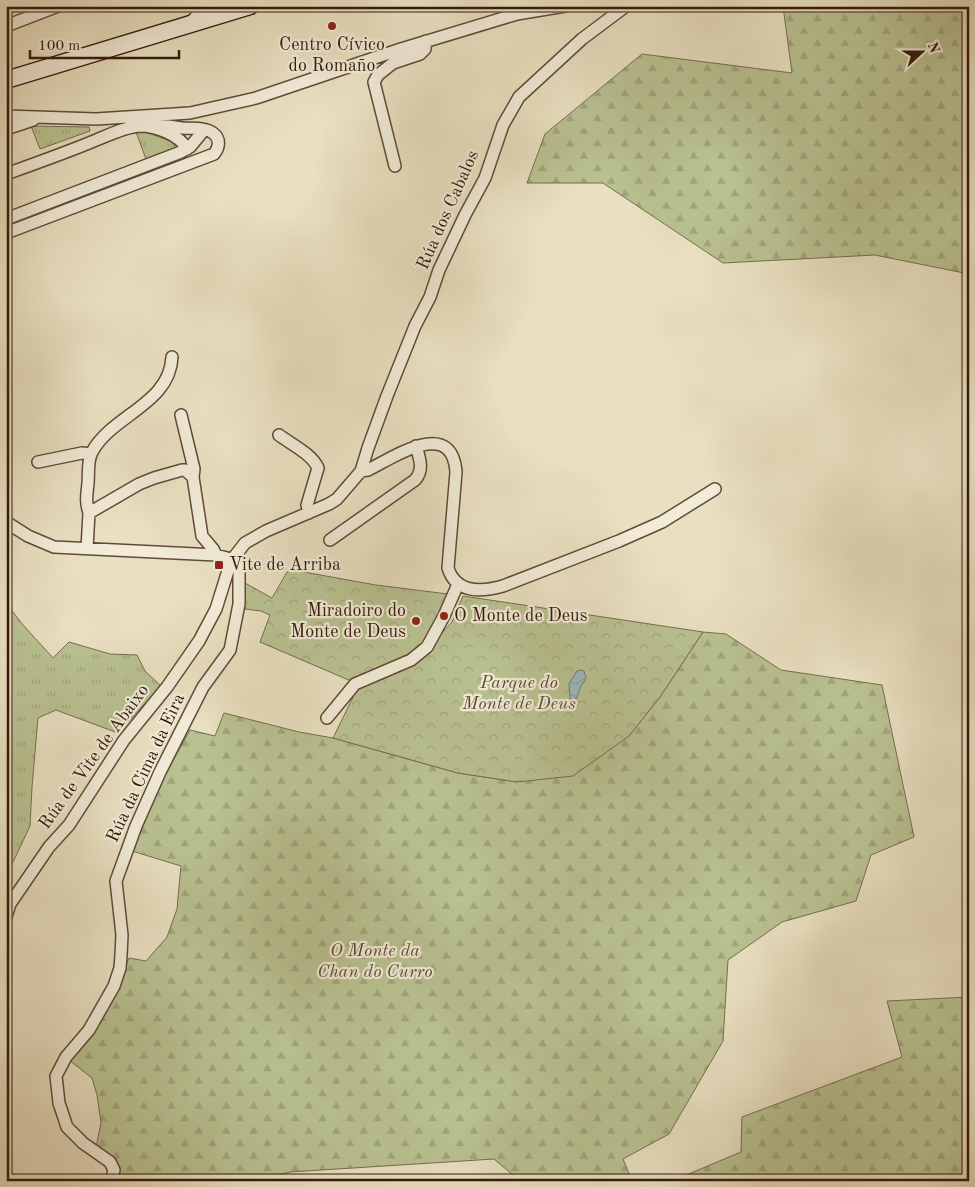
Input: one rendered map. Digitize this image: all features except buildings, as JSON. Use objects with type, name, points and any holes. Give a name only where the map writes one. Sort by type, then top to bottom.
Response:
[{"type":"main road","points":[[6,80],[250,6]]},
{"type":"street","points":[[6,26],[58,6]]},
{"type":"street","points":[[188,25],[206,6]]},
{"type":"street","points":[[6,116],[96,119],[190,113],[256,98],[426,41],[517,14],[565,6]]},
{"type":"street","name":"Rúa dos Cabalos","points":[[231,561],[244,543],[266,531],[333,502],[361,471],[415,326],[430,297],[439,270],[461,223],[485,178],[503,126],[519,97],[582,39],[626,6]]},
{"type":"street","points":[[395,166],[374,82],[378,75],[393,63],[420,54],[424,49],[426,41]]},
{"type":"street","points":[[125,129],[130,117]]},
{"type":"street","points":[[6,233],[214,154],[218,147],[217,138],[212,133],[204,130],[151,123],[130,117]]},
{"type":"street","points":[[6,129],[38,118]]},
{"type":"street","points":[[96,119],[110,134]]},
{"type":"street","points":[[6,174],[110,134],[139,126],[152,128],[181,141],[187,149]]},
{"type":"street","points":[[6,219],[106,182],[187,149],[204,130]]},
{"type":"street","points":[[87,548],[89,513],[85,501],[91,454],[114,427],[161,388],[170,374],[172,357]]},
{"type":"street","points":[[181,416],[194,469],[193,477],[202,536],[214,549],[216,556]]},
{"type":"street","points":[[279,435],[317,464],[318,468],[307,505],[308,513]]},
{"type":"street","name":"Rúa dos Cabalos","points":[[361,471],[368,470],[416,446],[429,443],[441,444],[446,448],[453,458],[456,472],[448,562],[450,574],[458,584]]},
{"type":"street","points":[[330,540],[419,476],[421,469],[416,446]]},
{"type":"street","points":[[38,462],[82,453],[91,454]]},
{"type":"street","points":[[89,513],[120,494],[154,478],[182,470],[186,470],[193,477]]},
{"type":"street","points":[[327,718],[355,684],[411,660],[427,647],[448,609],[458,584],[475,590],[503,586],[662,522],[715,489]]},
{"type":"street","points":[[6,522],[28,536],[54,547],[216,556],[227,558],[231,561]]},
{"type":"street","name":"Rúa de Vite de Abaixo","points":[[6,917],[10,904],[48,847],[69,826],[124,740],[172,680],[199,641],[216,609],[231,561]]},
{"type":"street","name":"Rúa da Cima da Eira","points":[[112,1172],[67,1127],[59,1103],[56,1076],[66,1057],[89,1030],[98,1016],[111,993],[119,973],[122,935],[116,881],[136,826],[156,780],[203,687],[230,650],[239,604],[240,579],[239,567],[231,561]]},
{"type":"green space","points":[[783,6],[969,6],[969,274],[875,255],[723,263],[603,183],[527,183],[545,134],[642,54],[792,73]]},
{"type":"green space","points":[[31,126],[89,127],[90,131],[40,149]]},
{"type":"green space","points":[[136,132],[173,142],[175,147],[172,150],[146,159]]},
{"type":"green space","name":"Parque do Monte de Deus","points":[[298,571],[376,585],[448,594],[433,631],[416,653],[362,674],[351,681],[260,642],[270,615],[261,611],[245,609],[245,583],[272,598],[287,572]]},
{"type":"green space","name":"Parque do Monte de Deus","points":[[463,596],[703,632],[660,697],[629,736],[573,776],[517,782],[458,773],[333,738],[357,689],[365,683],[417,660],[452,622]]},
{"type":"green space","points":[[6,603],[53,658],[69,642],[110,654],[137,655],[145,671],[161,686],[118,733],[56,710],[38,718],[30,826],[6,877]]},
{"type":"green space","name":"O Monte da Chan do Curro","points":[[703,632],[726,634],[781,670],[882,685],[914,837],[871,855],[856,901],[782,922],[728,960],[723,1041],[669,1134],[623,1159],[632,1181],[520,1181],[494,1159],[290,1172],[255,1181],[113,1181],[118,1174],[116,1159],[96,1147],[101,1123],[97,1095],[92,1078],[69,1060],[100,1023],[129,958],[146,961],[167,937],[177,909],[181,866],[132,851],[166,773],[190,730],[215,736],[224,713],[299,732],[333,738],[458,773],[517,782],[629,736],[660,697]]},
{"type":"green space","points":[[969,997],[969,1065],[967,1066],[969,1181],[686,1181],[684,1176],[741,1152],[742,1117],[902,1057],[887,1001]]},
{"type":"water","points":[[577,671],[584,671],[586,678],[577,698],[573,700],[570,699],[569,684]]},
{"type":"place","name":"Centro Cívico do Romaño","points":[[332,26]]},
{"type":"place","name":"Vite de Arriba","points":[[219,565]]},
{"type":"place","name":"O Monte de Deus","points":[[444,616]]},
{"type":"place","name":"Miradoiro do Monte de Deus","points":[[416,621]]}]
